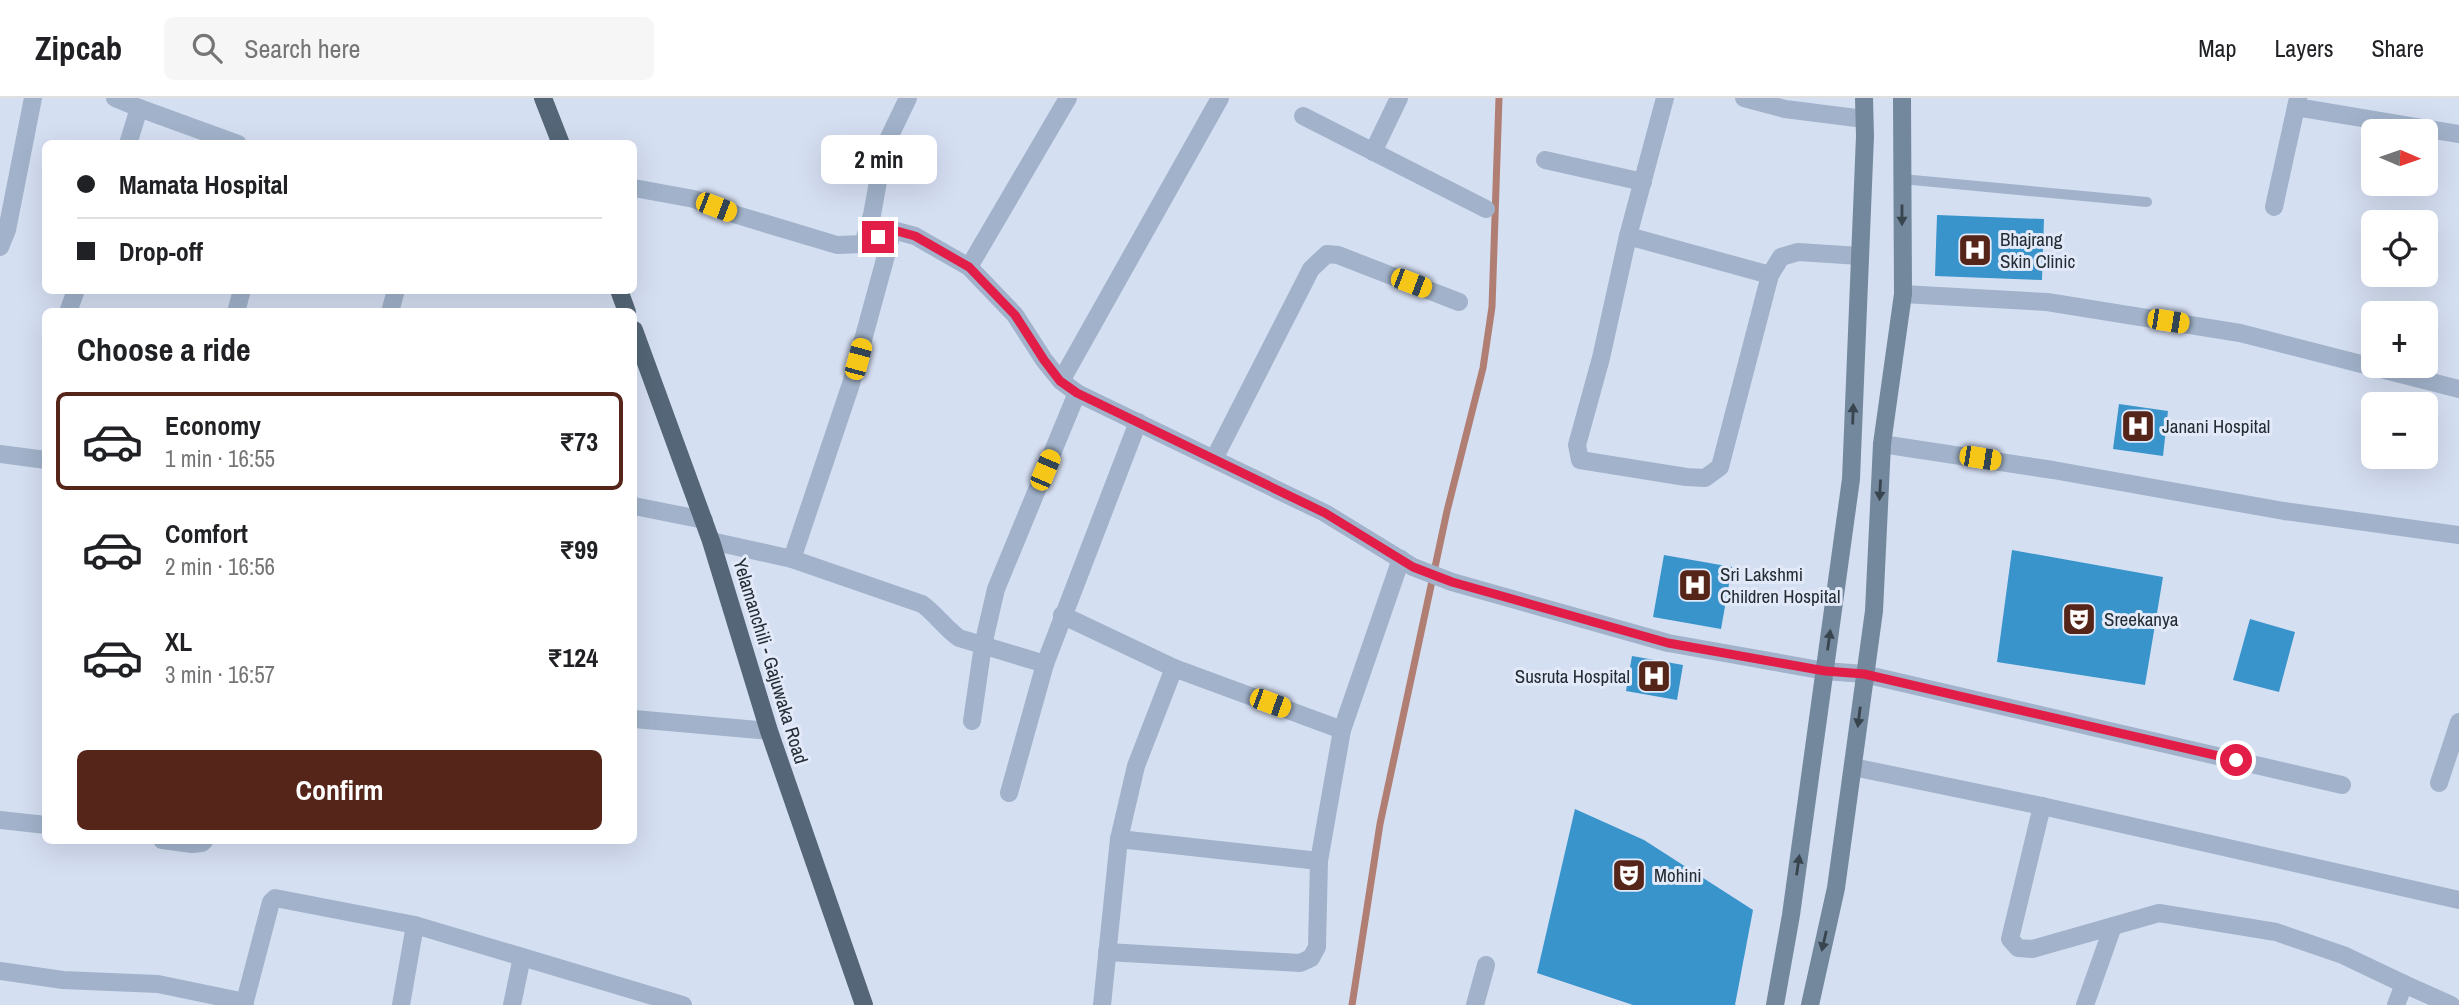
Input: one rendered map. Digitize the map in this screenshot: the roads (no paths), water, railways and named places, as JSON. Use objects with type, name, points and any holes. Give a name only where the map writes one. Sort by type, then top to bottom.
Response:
[{"type":"main road","points":[[543,98],[559,140]]},
{"type":"main road","points":[[1775,1005],[1791,915],[1851,479],[1864,98]]},
{"type":"main road","points":[[1810,1005],[1836,888],[1874,611],[1882,444],[1903,294],[1902,98]]},
{"type":"main road","name":"Yelamanchili - Gajuwaka Road","points":[[637,338],[704,520],[769,731],[864,1005]]},
{"type":"street","points":[[0,247],[7,230],[33,98]]},
{"type":"street","points":[[115,98],[227,140]]},
{"type":"street","points":[[863,244],[872,215],[884,148],[908,98]]},
{"type":"street","points":[[969,267],[1068,98]]},
{"type":"street","points":[[1060,381],[1220,98]]},
{"type":"street","points":[[1373,152],[1399,98]]},
{"type":"street","points":[[1665,98],[1577,445],[1580,460],[1705,478],[1720,467],[1770,275],[1781,257],[1798,252],[1860,256]]},
{"type":"street","points":[[1744,98],[1785,109],[1864,119]]},
{"type":"street","points":[[2274,207],[2297,103],[2459,134]]},
{"type":"street","points":[[129,140],[139,107]]},
{"type":"street","points":[[1303,116],[1486,209]]},
{"type":"street","points":[[1545,160],[1643,182]]},
{"type":"street","points":[[637,189],[694,199],[837,245],[863,244],[893,230],[915,236],[969,267],[1015,315],[1060,381],[1077,393],[1325,513],[1407,563],[1452,582],[1668,643],[1825,671],[1864,674],[2342,785]]},
{"type":"street","points":[[792,559],[851,384],[893,230]]},
{"type":"street","points":[[1628,236],[1770,275]]},
{"type":"street","points":[[1214,459],[1311,269],[1327,254],[1338,255],[1459,302]]},
{"type":"street","points":[[1903,294],[2047,302],[2241,333],[2459,389]]},
{"type":"street","points":[[972,721],[983,645],[1002,573],[1077,393]]},
{"type":"street","points":[[1009,793],[1045,664],[1062,615],[1138,422]]},
{"type":"street","points":[[1882,444],[2053,470],[2284,511],[2459,535]]},
{"type":"street","points":[[0,454],[42,459]]},
{"type":"street","points":[[637,507],[704,520]]},
{"type":"street","points":[[711,541],[792,559],[922,604],[934,612],[947,630],[959,638],[1045,664]]},
{"type":"street","points":[[1107,952],[1300,962],[1311,958],[1317,947],[1319,861],[1342,730],[1407,563]]},
{"type":"street","points":[[1062,615],[1174,668],[1342,730]]},
{"type":"street","points":[[1102,1005],[1119,839],[1136,766],[1174,668]]},
{"type":"street","points":[[637,719],[769,731]]},
{"type":"street","points":[[2440,783],[2459,722]]},
{"type":"street","points":[[1853,768],[2042,806],[2459,900]]},
{"type":"street","points":[[2042,806],[2010,939],[2018,948],[2032,949],[2159,913],[2276,932],[2343,955],[2451,1005]]},
{"type":"street","points":[[0,820],[42,825]]},
{"type":"street","points":[[1119,839],[1319,861]]},
{"type":"street","points":[[0,971],[63,980],[158,984],[244,1004],[271,902],[275,898],[415,925],[522,957],[629,998],[683,1005]]},
{"type":"street","points":[[401,1005],[415,925]]},
{"type":"street","points":[[2085,1005],[2113,926]]},
{"type":"street","points":[[512,1005],[522,957]]},
{"type":"street","points":[[1475,1005],[1486,965]]},
{"type":"street","points":[[2396,1005],[2404,984]]},
{"type":"lane","points":[[1902,179],[2147,202]]},
{"type":"waterway","points":[[1352,1005],[1380,824],[1447,511],[1483,368],[1492,307],[1499,98]]},
{"type":"place","name":"Bhajrang Skin Clinic","points":[[1975,250]]},
{"type":"place","name":"Janani Hospital","points":[[2138,426]]},
{"type":"place","name":"Sri Lakshmi Children Hospital","points":[[1695,585]]},
{"type":"place","name":"Sreekanya","points":[[2079,619]]},
{"type":"place","name":"Susruta Hospital","points":[[1654,676]]},
{"type":"place","name":"Mohini","points":[[1629,875]]}]
